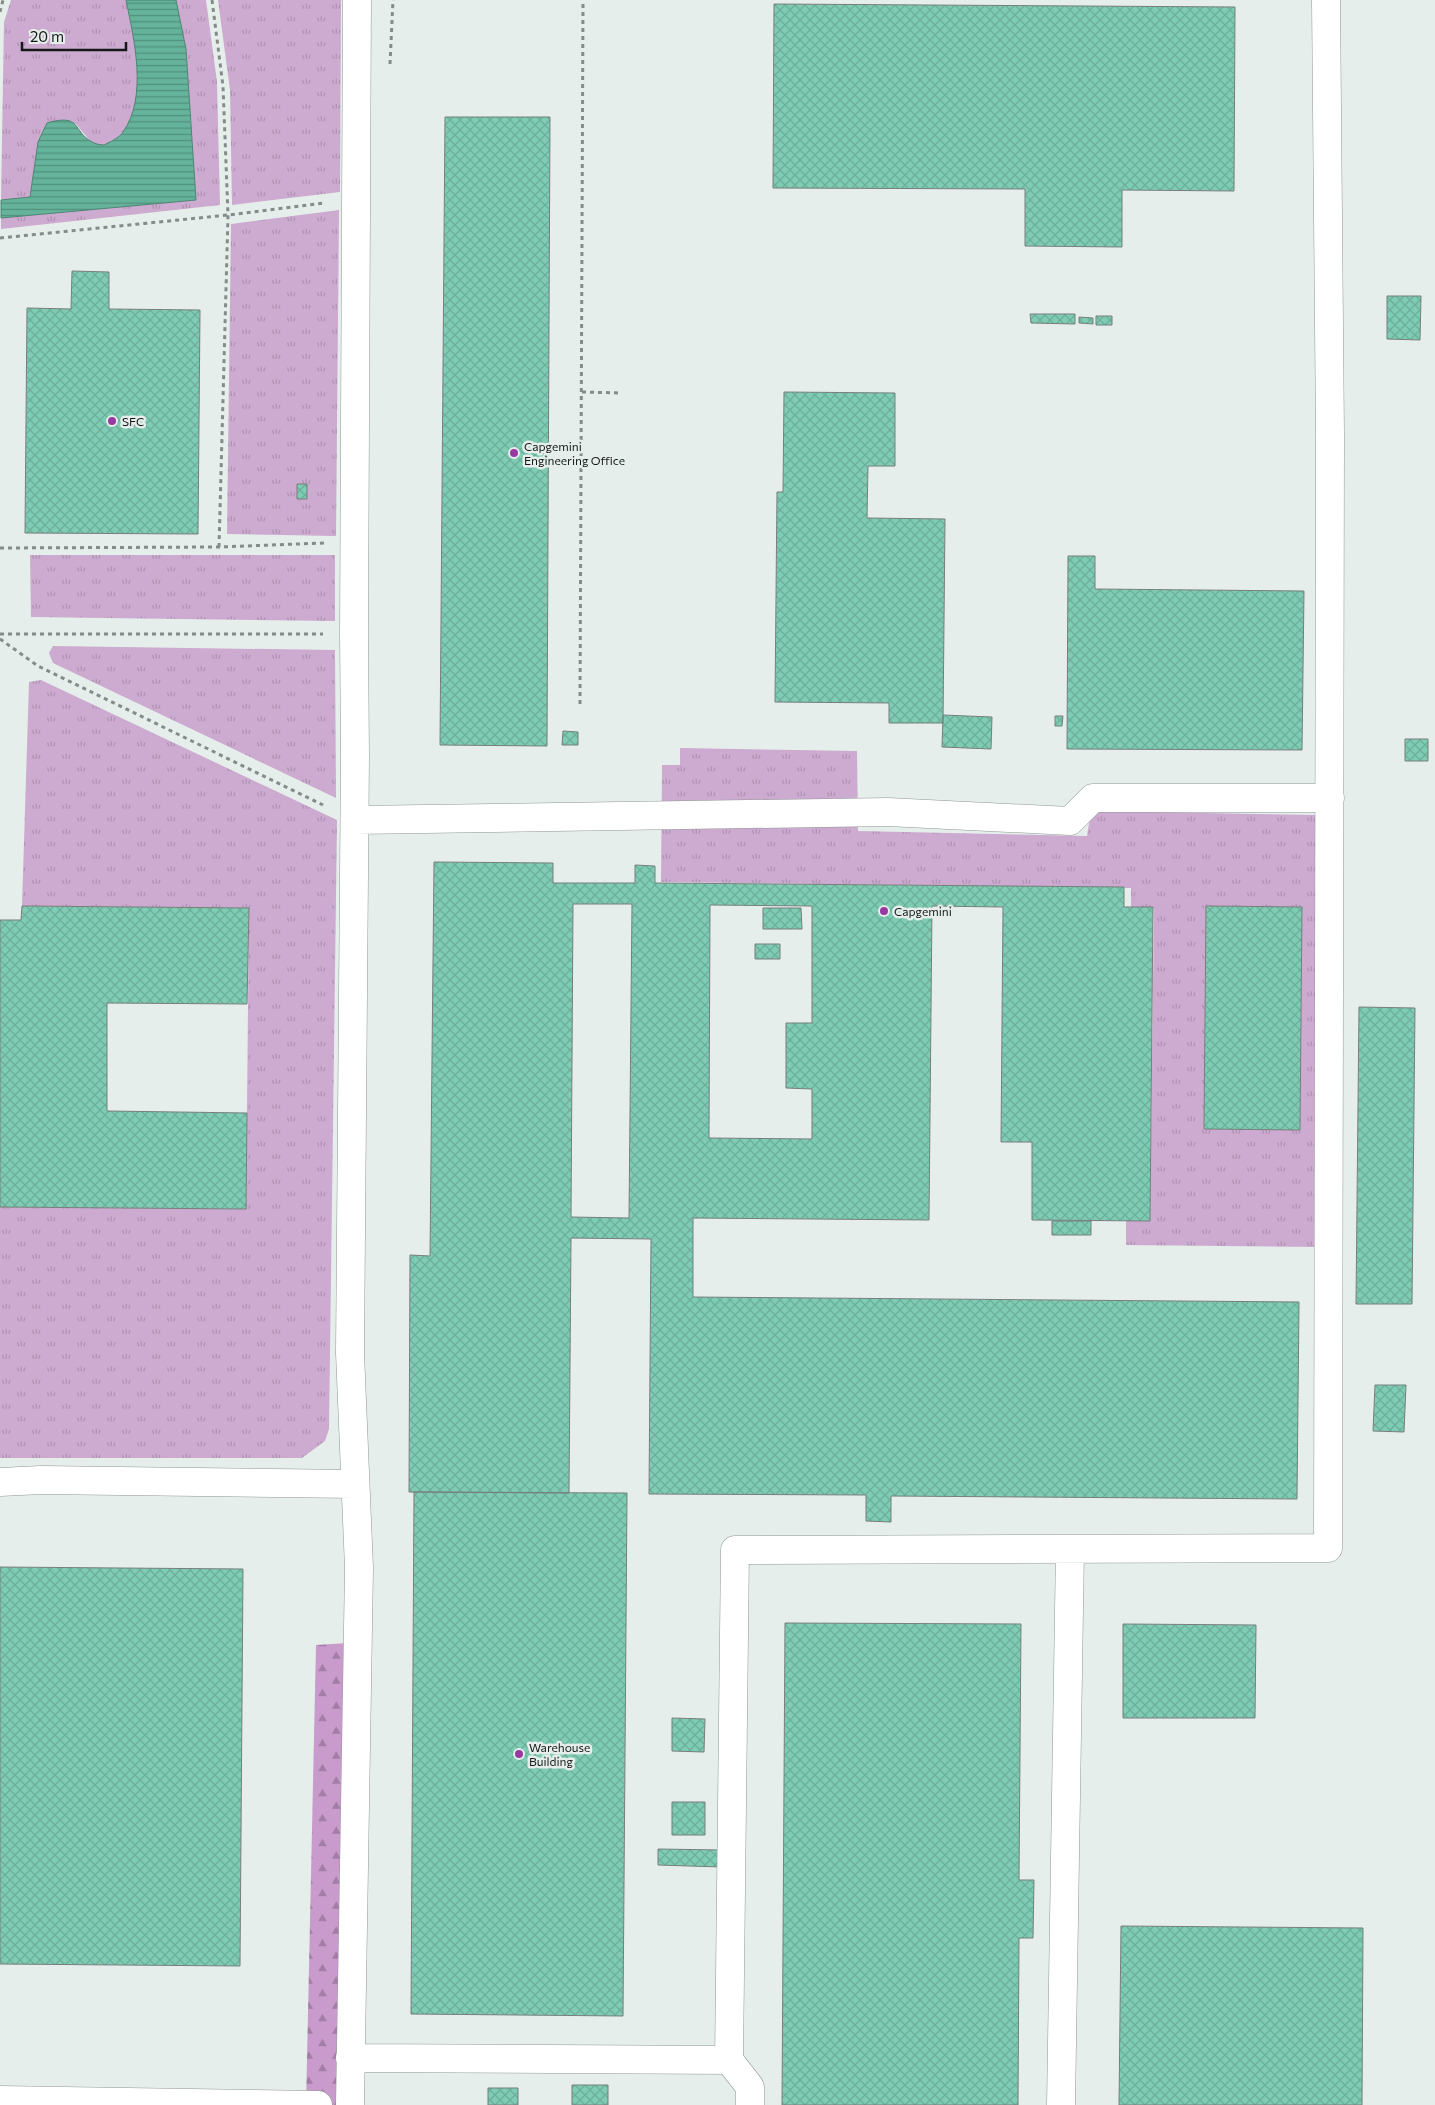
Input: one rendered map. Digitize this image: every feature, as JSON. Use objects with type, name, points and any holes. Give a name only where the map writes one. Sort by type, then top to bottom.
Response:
[{"type":"lane","points":[[350,2105],[359,1568],[350,1353],[355,820],[354,542],[357,0]]},
{"type":"lane","points":[[750,2105],[750,2087],[729,2060],[735,1550],[1328,1548],[1330,436],[1326,0]]},
{"type":"lane","points":[[355,820],[888,812],[1070,821],[1093,798],[1330,798]]},
{"type":"lane","points":[[0,1482],[41,1480],[354,1484]]},
{"type":"lane","points":[[1061,2105],[1070,1549]]},
{"type":"lane","points":[[350,2058],[729,2060]]},
{"type":"lane","points":[[0,2100],[318,2105]]},
{"type":"path","points":[[0,12],[3,0]]},
{"type":"path","points":[[212,0],[223,86],[228,215],[219,547]]},
{"type":"path","points":[[580,704],[583,0]]},
{"type":"path","points":[[0,238],[228,215],[356,199]]},
{"type":"path","points":[[582,392],[621,393]]},
{"type":"path","points":[[0,548],[219,547],[354,542]]},
{"type":"path","points":[[0,634],[354,634]]},
{"type":"path","points":[[0,639],[38,666],[355,820]]},
{"type":"green space","points":[[11,0],[126,0],[135,50],[137,85],[131,118],[119,136],[104,146],[91,142],[76,124],[38,142],[30,197],[1,200],[4,22]]},
{"type":"green space","points":[[176,0],[206,0],[217,82],[220,205],[1,229],[1,218],[196,200],[186,49]]},
{"type":"green space","points":[[218,0],[341,0],[340,192],[232,205],[230,90]]},
{"type":"green space","points":[[339,210],[336,536],[227,534],[231,224]]},
{"type":"green space","points":[[30,555],[335,555],[335,621],[31,617]]},
{"type":"green space","points":[[53,646],[335,650],[336,798],[53,663],[49,653]]},
{"type":"green space","points":[[41,680],[337,820],[329,1429],[325,1441],[302,1458],[0,1458],[0,1207],[246,1209],[249,908],[22,906],[29,682]]},
{"type":"green space","points":[[680,748],[857,751],[858,831],[1087,836],[1091,811],[1316,815],[1321,1247],[1126,1245],[1126,1220],[1150,1220],[1154,908],[1131,907],[1131,888],[661,882],[662,765],[680,765]]},
{"type":"green space","points":[[348,1643],[340,2105],[306,2105],[316,1645]]},
{"type":"shaded area","points":[[126,0],[176,0],[186,49],[196,200],[1,218],[1,200],[30,197],[38,142],[47,123],[58,120],[71,122],[86,138],[93,143],[101,145],[114,140],[123,132],[131,118],[137,85],[135,50]]},
{"type":"building","points":[[774,4],[1235,7],[1234,191],[1122,190],[1122,247],[1025,246],[1025,189],[773,188]]},
{"type":"building","points":[[445,117],[550,117],[547,746],[440,745]]},
{"type":"building","name":"SFC","points":[[72,271],[109,272],[109,309],[200,310],[198,534],[25,533],[27,308],[71,309]]},
{"type":"building","points":[[1387,296],[1421,296],[1420,340],[1387,339]]},
{"type":"building","points":[[1030,314],[1075,314],[1075,324],[1031,323]]},
{"type":"building","points":[[1096,316],[1112,316],[1112,325],[1096,325]]},
{"type":"building","points":[[1079,317],[1093,318],[1093,324],[1079,323]]},
{"type":"building","points":[[784,392],[895,393],[895,466],[868,466],[867,518],[945,519],[943,723],[889,723],[889,703],[775,702],[777,492],[783,492]]},
{"type":"building","points":[[297,484],[307,484],[307,499],[297,499]]},
{"type":"building","points":[[1068,556],[1095,556],[1095,589],[1304,591],[1302,750],[1067,749]]},
{"type":"building","points":[[943,715],[992,717],[991,749],[942,747]]},
{"type":"building","points":[[1055,716],[1063,716],[1062,726],[1055,726]]},
{"type":"building","points":[[563,731],[578,732],[578,745],[562,745]]},
{"type":"building","points":[[1405,739],[1428,739],[1428,761],[1405,761]]},
{"type":"building","points":[[434,862],[553,863],[553,883],[635,883],[635,865],[655,866],[655,883],[1124,887],[1124,907],[1153,907],[1150,1221],[1032,1220],[1032,1142],[1001,1142],[1003,907],[932,906],[929,1220],[693,1218],[693,1297],[1299,1302],[1297,1499],[891,1496],[891,1522],[866,1521],[866,1495],[649,1494],[651,1239],[571,1238],[569,1493],[409,1492],[410,1255],[430,1256]],"holes":[[[573,904],[632,904],[629,1218],[571,1217]],[[710,905],[812,906],[812,1023],[786,1023],[786,1088],[812,1089],[812,1139],[709,1138]]]},
{"type":"building","points":[[22,906],[249,908],[247,1004],[107,1003],[107,1111],[247,1113],[246,1209],[0,1207],[0,920],[21,920]]},
{"type":"building","points":[[1206,906],[1302,907],[1300,1130],[1204,1129]]},
{"type":"building","points":[[763,908],[801,908],[802,929],[763,929]]},
{"type":"building","points":[[755,944],[780,944],[780,959],[755,959]]},
{"type":"building","points":[[1359,1007],[1415,1008],[1412,1304],[1356,1304]]},
{"type":"building","points":[[1052,1221],[1091,1221],[1091,1235],[1052,1235]]},
{"type":"building","points":[[1375,1385],[1406,1385],[1404,1432],[1373,1431]]},
{"type":"building","name":"Warehouse Building","points":[[414,1492],[627,1493],[623,2016],[411,2014]]},
{"type":"building","points":[[0,1567],[243,1569],[240,1966],[0,1964]]},
{"type":"building","points":[[785,1623],[1021,1624],[1019,1880],[1034,1880],[1033,1938],[1019,1938],[1018,2105],[782,2105]]},
{"type":"building","points":[[1123,1624],[1256,1625],[1255,1718],[1123,1718]]},
{"type":"building","points":[[672,1718],[705,1719],[704,1752],[672,1751]]},
{"type":"building","points":[[672,1802],[705,1802],[705,1835],[672,1835]]},
{"type":"building","points":[[658,1849],[722,1850],[721,1867],[658,1865]]},
{"type":"building","points":[[1121,1926],[1363,1928],[1362,2105],[1119,2105]]},
{"type":"building","points":[[572,2085],[608,2085],[608,2105],[572,2105]]},
{"type":"building","points":[[488,2088],[518,2088],[518,2105],[488,2105]]},
{"type":"place","name":"SFC","points":[[112,421]]},
{"type":"place","name":"Capgemini Engineering Office","points":[[514,453]]},
{"type":"place","name":"Capgemini","points":[[884,911]]},
{"type":"place","name":"Warehouse Building","points":[[519,1754]]}]
